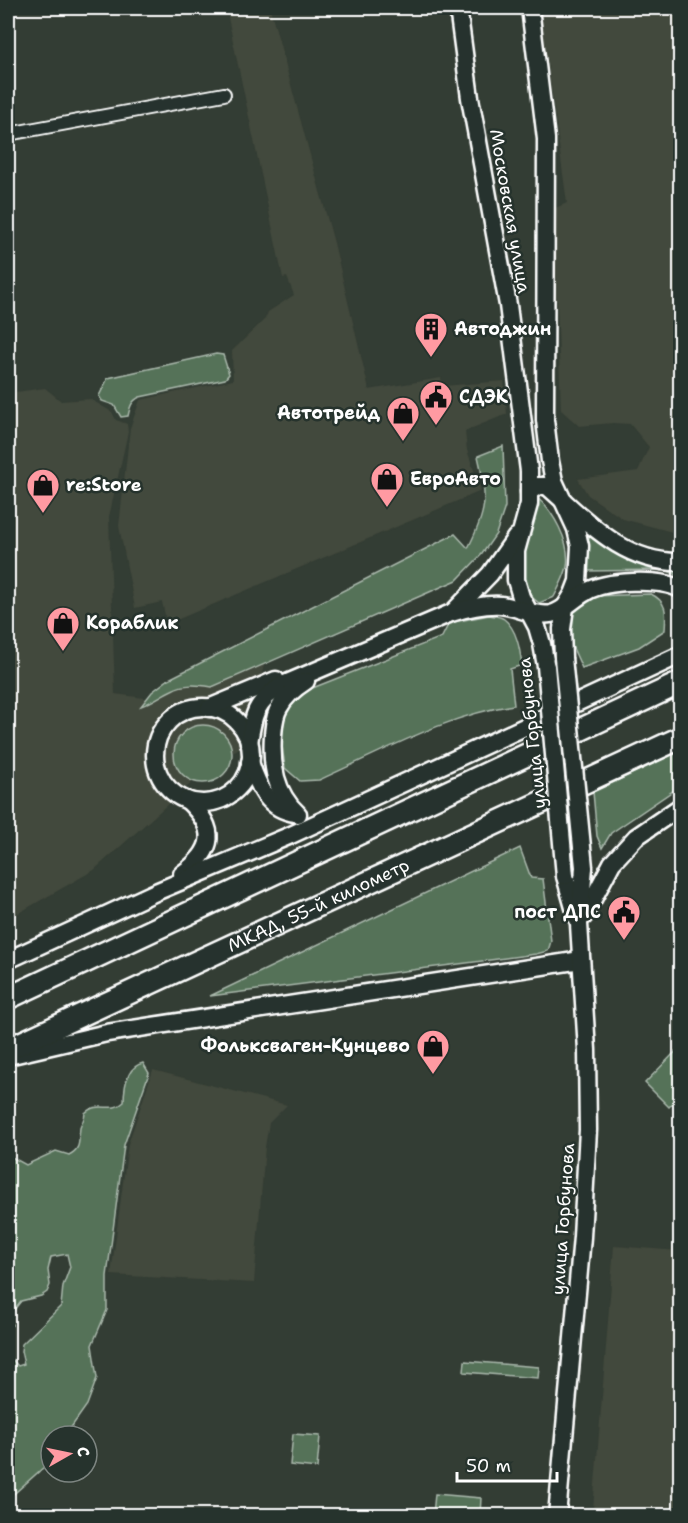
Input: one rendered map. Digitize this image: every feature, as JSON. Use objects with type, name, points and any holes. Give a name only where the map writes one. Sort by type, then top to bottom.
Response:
[{"type":"highway","points":[[8,998],[681,682]]},
{"type":"highway","name":"МКАД, 55-й километр","points":[[8,1049],[681,738]]},
{"type":"street","name":"Московская улица","points":[[458,8],[470,98],[508,305],[525,431],[529,471],[529,504],[522,529]]},
{"type":"street","name":"Московская улица","points":[[530,8],[546,139],[546,420],[554,481],[576,529],[581,563],[573,594],[565,606]]},
{"type":"street","points":[[8,134],[224,94]]},
{"type":"street","points":[[529,492],[538,486],[547,486],[600,534],[616,545],[643,557],[677,562]]},
{"type":"street","points":[[451,613],[490,574],[522,529]]},
{"type":"street","name":"улица Горбунова","points":[[522,529],[516,551],[516,572],[521,597],[543,644],[566,876],[579,924]]},
{"type":"street","points":[[365,800],[328,810],[298,813],[288,812],[266,798],[250,762],[249,743],[252,719],[263,699],[280,686],[469,607],[502,605],[552,614],[586,591],[615,584],[660,583],[681,589]]},
{"type":"street","name":"улица Горбунова","points":[[557,1515],[582,1237],[588,1130],[587,1050],[579,924],[584,867],[562,658],[565,606]]},
{"type":"street","points":[[8,960],[158,891],[291,835],[677,655]]},
{"type":"street","points":[[209,708],[289,674],[326,667]]},
{"type":"street","points":[[298,813],[286,800],[273,770],[274,723],[277,710],[286,697],[326,667]]},
{"type":"street","points":[[158,891],[196,864],[206,852],[208,836],[206,824],[197,810],[187,800],[171,791],[160,776],[155,758],[161,731],[174,717],[191,709],[209,708],[219,710],[234,720],[246,735],[249,743]]},
{"type":"street","points":[[187,800],[205,803],[231,794],[244,780],[250,762]]},
{"type":"street","points":[[579,924],[612,863],[636,837],[681,807]]},
{"type":"street","points":[[566,876],[573,886],[583,891],[594,888],[602,882]]},
{"type":"street","points":[[8,1057],[107,1033],[581,960]]},
{"type":"shaded area","points":[[226,8],[270,8],[334,243],[369,390],[441,378],[443,386],[504,381],[507,414],[465,431],[467,450],[481,491],[167,624],[162,602],[135,608],[119,526],[130,428],[140,400],[233,380],[232,351],[265,319],[268,312],[294,295],[287,277],[283,278]]},
{"type":"shaded area","points":[[540,8],[680,8],[680,534],[623,519],[588,495],[578,479],[638,471],[649,447],[630,424],[579,426],[561,410],[557,301],[554,299],[553,209],[567,203]]},
{"type":"shaded area","points":[[45,388],[61,401],[90,399],[112,412],[116,420],[127,424],[128,432],[109,517],[115,694],[152,699],[181,674],[265,661],[260,682],[279,721],[205,771],[94,870],[8,919],[8,393]]},
{"type":"shaded area","points":[[153,1070],[287,1105],[269,1123],[254,1283],[111,1275],[128,1144]]},
{"type":"shaded area","points":[[614,1246],[680,1251],[680,1515],[582,1515],[583,1508],[593,1509]]},
{"type":"green space","points":[[216,354],[223,355],[229,374],[225,379],[140,397],[133,402],[128,416],[121,417],[114,405],[102,401],[99,396],[108,378]]},
{"type":"green space","points":[[503,446],[505,507],[496,534],[482,554],[457,580],[212,687],[181,686],[141,706],[152,692],[169,679],[455,534],[468,548],[479,524],[484,503],[478,456]]},
{"type":"green space","points":[[534,495],[548,509],[559,527],[568,557],[566,571],[554,597],[539,603],[528,594],[521,569]]},
{"type":"green space","points":[[582,529],[625,556],[680,567],[680,576],[665,570],[586,571]]},
{"type":"green space","points":[[651,594],[657,597],[665,609],[665,630],[639,647],[582,668],[568,637],[573,613],[594,596]]},
{"type":"green space","points":[[489,615],[504,619],[512,628],[517,640],[522,665],[510,669],[514,705],[464,717],[439,726],[319,780],[300,781],[285,768],[281,738],[285,708],[300,693],[442,637],[449,623]]},
{"type":"green space","points":[[197,725],[209,725],[224,733],[232,748],[232,760],[224,775],[209,783],[197,783],[182,775],[174,760],[174,748],[182,733]]},
{"type":"green space","points":[[680,751],[680,786],[611,833],[602,848],[597,836],[593,792]]},
{"type":"green space","points":[[520,848],[531,878],[543,879],[551,941],[548,951],[210,996]]},
{"type":"green space","points":[[678,1049],[680,1051],[680,1096],[669,1107],[645,1083]]},
{"type":"green space","points":[[143,1063],[149,1073],[124,1145],[107,1276],[107,1310],[92,1345],[97,1378],[87,1405],[74,1424],[39,1424],[39,1471],[8,1499],[8,1355],[18,1366],[24,1364],[22,1344],[61,1306],[63,1286],[70,1267],[67,1254],[51,1257],[48,1270],[50,1285],[47,1292],[41,1296],[21,1301],[9,1316],[12,1325],[8,1329],[8,1155],[26,1165],[56,1151],[69,1155],[76,1150],[79,1144],[80,1128],[85,1113],[95,1107],[115,1107],[124,1102],[127,1078],[137,1065]]},
{"type":"green space","points":[[465,1361],[539,1367],[538,1378],[464,1372]]},
{"type":"green space","points":[[293,1434],[320,1436],[317,1468],[290,1465]]},
{"type":"green space","points":[[435,1494],[481,1498],[480,1515],[433,1515]]},
{"type":"place","name":"Автоджин","points":[[431,358]]},
{"type":"place","name":"СДЭК","points":[[436,426]]},
{"type":"place","name":"Автотрейд","points":[[403,442]]},
{"type":"place","name":"ЕвроАвто","points":[[387,508]]},
{"type":"place","name":"re:Store","points":[[43,514]]},
{"type":"place","name":"Кораблик","points":[[63,652]]},
{"type":"place","name":"пост ДПС","points":[[624,941]]},
{"type":"place","name":"Фольксваген-Кунцево","points":[[433,1075]]}]
